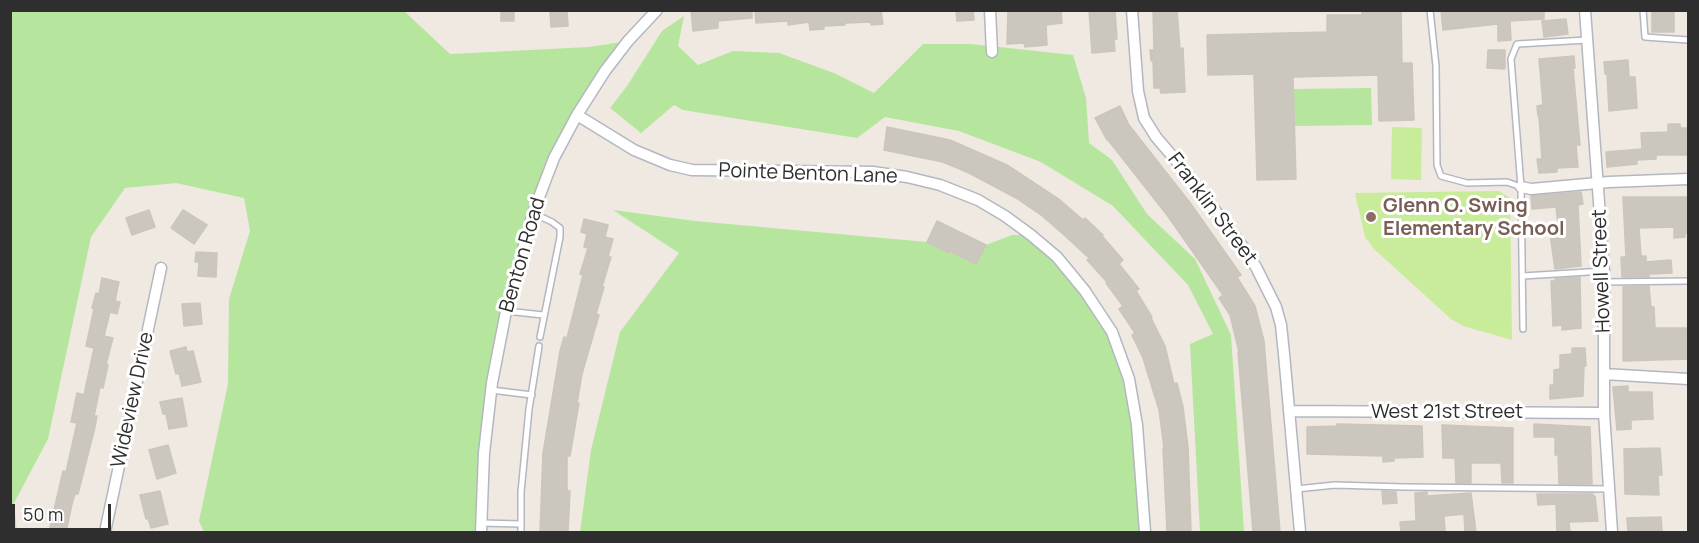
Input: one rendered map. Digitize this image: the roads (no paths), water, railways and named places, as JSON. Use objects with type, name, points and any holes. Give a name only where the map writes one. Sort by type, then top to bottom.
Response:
[{"type":"street","name":"Benton Road","points":[[481,528],[484,453],[491,390],[506,311],[533,213],[554,158],[577,115],[605,71],[628,41],[657,10]]},
{"type":"street","points":[[990,10],[992,52]]},
{"type":"street","name":"Franklin Street","points":[[1132,10],[1137,91],[1144,117],[1156,136],[1243,247],[1268,289],[1281,325],[1300,532]]},
{"type":"street","name":"Howell Street","points":[[1585,10],[1604,277],[1604,413],[1612,532]]},
{"type":"street","name":"Pointe Benton Lane","points":[[577,115],[634,150],[670,165],[692,170],[873,172],[940,185],[978,200],[1031,235],[1057,257],[1085,291],[1112,332],[1129,379],[1137,425],[1145,532]]},
{"type":"street","points":[[1521,187],[1531,189],[1689,179]]},
{"type":"street","name":"Wideview Drive","points":[[105,532],[161,268]]},
{"type":"street","points":[[1604,374],[1689,379]]},
{"type":"street","name":"West 21st Street","points":[[1290,411],[1604,413]]},
{"type":"lane","points":[[1430,10],[1436,66],[1437,165],[1441,176],[1467,183],[1507,182],[1521,187]]},
{"type":"lane","points":[[1643,10],[1645,37],[1689,40]]},
{"type":"lane","points":[[1523,329],[1521,187],[1510,58],[1517,44],[1587,40]]},
{"type":"lane","points":[[533,213],[560,228],[540,337]]},
{"type":"lane","points":[[1523,276],[1689,280]]},
{"type":"lane","points":[[506,311],[543,315]]},
{"type":"lane","points":[[521,532],[521,492],[539,346]]},
{"type":"lane","points":[[491,390],[532,394]]},
{"type":"lane","points":[[1296,489],[1335,485],[1404,488],[1609,489]]},
{"type":"lane","points":[[481,528],[521,524]]},
{"type":"place","name":"Glenn O. Swing Elementary School","points":[[1371,217]]}]
